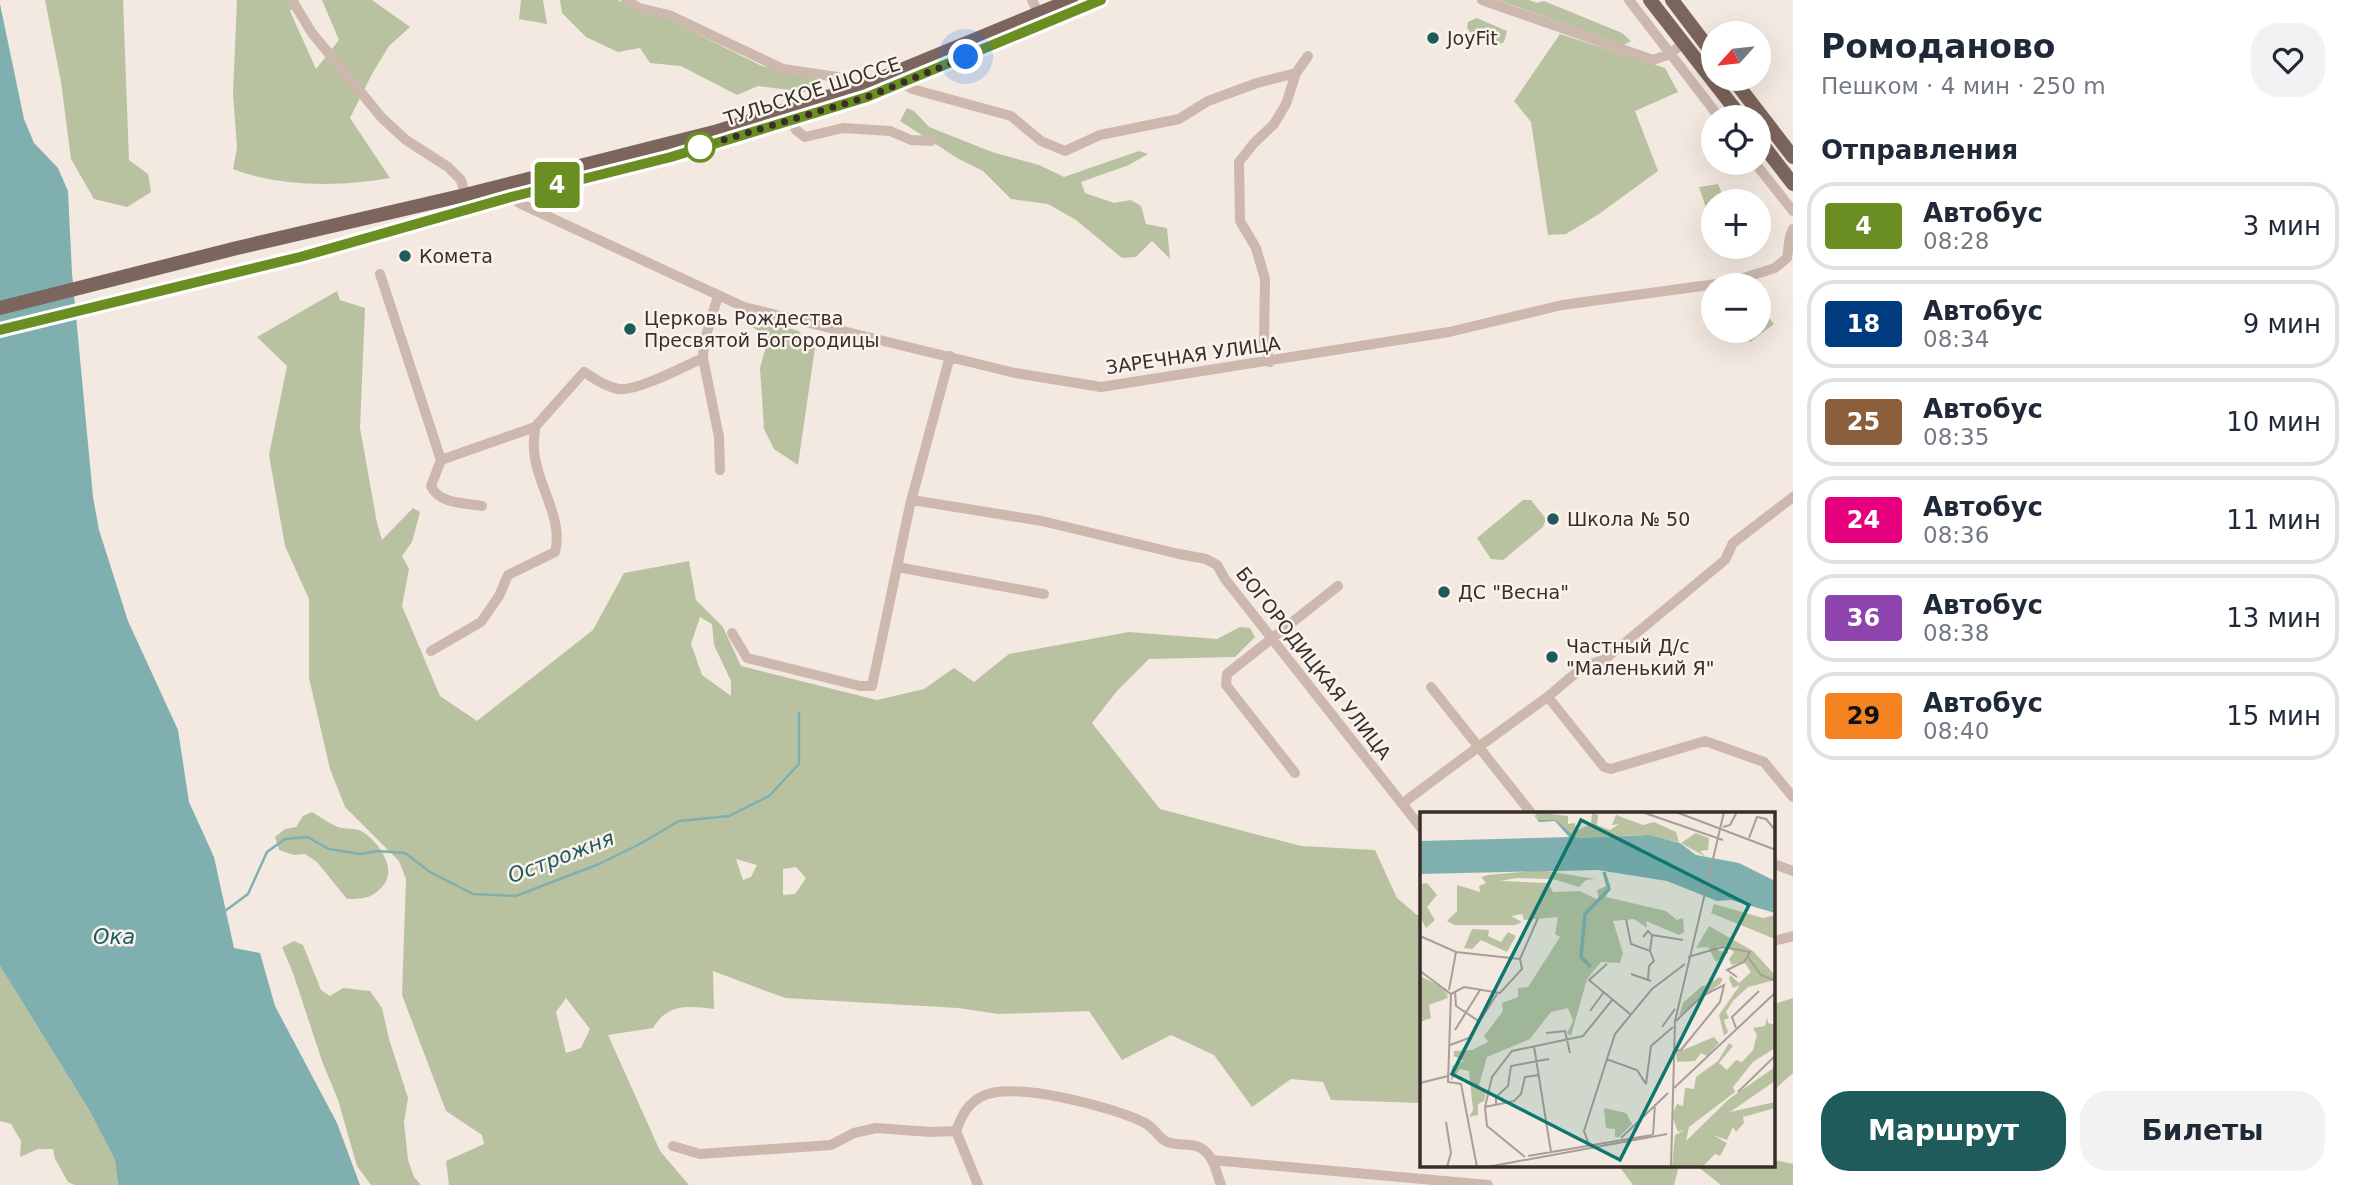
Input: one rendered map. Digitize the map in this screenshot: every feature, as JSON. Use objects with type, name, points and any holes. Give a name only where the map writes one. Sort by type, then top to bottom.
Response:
[{"type":"main road","name":"ТУЛЬСКОЕ ШОССЕ","points":[[0,308],[718,131],[860,87],[1071,0]]},
{"type":"main road","name":"ТУЛЬСКОЕ ШОССЕ","points":[[0,330],[300,257],[511,197],[671,157],[867,97],[1101,0]]},
{"type":"main road","points":[[1650,0],[1732,105]]},
{"type":"main road","points":[[1672,0],[1701,38]]},
{"type":"main road","points":[[1742,91],[1793,157]]},
{"type":"main road","points":[[1771,156],[1793,184]]},
{"type":"street","points":[[292,0],[312,33],[382,118],[406,140],[448,167],[461,180],[466,195]]},
{"type":"street","points":[[626,0],[639,8],[669,15],[763,62],[783,69],[844,78],[860,87]]},
{"type":"street","points":[[1032,0],[1039,14]]},
{"type":"street","points":[[1482,0],[1653,61],[1670,54],[1683,43]]},
{"type":"street","points":[[1629,0],[1710,105]]},
{"type":"street","points":[[1270,362],[1264,342],[1265,279],[1256,247],[1240,221],[1239,162],[1274,124],[1286,104],[1296,73],[1308,56]]},
{"type":"street","points":[[902,83],[912,89],[1011,116],[1041,141],[1065,151],[1100,135],[1179,119],[1208,102],[1257,83],[1296,73]]},
{"type":"street","points":[[792,120],[796,130],[805,137],[844,128],[891,131],[911,140],[931,141]]},
{"type":"street","points":[[1764,175],[1793,211]]},
{"type":"street","points":[[544,214],[542,197],[550,187]]},
{"type":"street","name":"ЗАРЕЧНАЯ УЛИЦА","points":[[511,197],[744,307],[1014,373],[1101,387],[1270,362],[1449,331],[1562,305],[1731,282],[1775,268],[1787,258],[1793,229]]},
{"type":"street","points":[[380,274],[441,460],[431,486],[435,495],[442,498],[482,506]]},
{"type":"street","points":[[718,296],[704,342],[703,358],[719,437],[720,470]]},
{"type":"street","points":[[732,633],[747,659],[860,686],[872,686],[912,500],[950,356]]},
{"type":"street","points":[[441,460],[535,427],[584,372],[604,384],[622,390],[652,381],[703,358]]},
{"type":"street","points":[[431,652],[481,622],[499,596],[508,575],[555,552],[558,541],[555,526],[534,451],[535,427]]},
{"type":"street","points":[[1402,804],[1477,746],[1548,697],[1589,663],[1604,660],[1725,560],[1733,543],[1793,496]]},
{"type":"street","name":"БОГОРОДИЦКАЯ УЛИЦА","points":[[912,500],[1042,521],[1206,559],[1217,565],[1420,826]]},
{"type":"street","points":[[897,566],[1044,594]]},
{"type":"street","points":[[1295,773],[1226,685],[1227,674],[1338,586]]},
{"type":"street","points":[[1431,687],[1530,812]]},
{"type":"street","points":[[1548,697],[1604,767],[1611,769],[1705,741],[1765,762],[1793,797]]},
{"type":"street","points":[[1776,865],[1793,871]]},
{"type":"street","points":[[1776,940],[1793,936]]},
{"type":"street","points":[[978,1185],[956,1131],[965,1108],[984,1095],[1007,1090],[1060,1097],[1112,1110],[1147,1124],[1167,1142],[1200,1147],[1212,1160],[1221,1185]]},
{"type":"street","points":[[673,1146],[700,1154],[831,1145],[854,1133],[876,1128],[956,1131]]},
{"type":"street","points":[[1212,1160],[1420,1181],[1488,1185]]},
{"type":"green space","points":[[45,0],[123,0],[129,160],[148,174],[151,192],[127,207],[94,199],[71,159],[61,82]]},
{"type":"green space","points":[[237,0],[299,0],[290,11],[316,69],[339,40],[322,0],[372,0],[410,27],[389,46],[350,118],[390,178],[310,184],[270,179],[233,169],[237,148],[233,94]]},
{"type":"green space","points":[[521,0],[543,0],[547,24],[519,19]]},
{"type":"green space","points":[[560,0],[618,0],[636,11],[669,20],[762,66],[819,78],[823,87],[804,92],[758,86],[737,95],[681,66],[650,63],[640,48],[618,52],[586,37],[562,13]]},
{"type":"green space","points":[[1498,0],[1529,0],[1537,3],[1544,1],[1622,33],[1631,41],[1624,45]]},
{"type":"green space","points":[[1477,18],[1507,31],[1504,42],[1500,44],[1471,33],[1467,28],[1468,22]]},
{"type":"green space","points":[[1560,34],[1665,68],[1678,92],[1635,111],[1658,171],[1599,214],[1566,234],[1548,235],[1531,122],[1514,101]]},
{"type":"green space","points":[[907,108],[914,111],[929,127],[992,152],[1039,165],[1064,177],[1139,151],[1148,154],[1129,165],[1081,182],[1085,193],[1114,203],[1131,200],[1141,206],[1146,224],[1167,228],[1170,259],[1152,241],[1136,257],[1122,258],[1076,220],[1048,204],[1011,199],[983,171],[957,158],[900,121]]},
{"type":"green space","points":[[1718,184],[1720,189],[1701,189],[1701,193],[1699,187]]},
{"type":"green space","points":[[337,291],[340,300],[365,308],[360,428],[377,523],[382,540],[413,508],[420,512],[412,542],[402,556],[409,569],[402,606],[440,696],[477,721],[593,630],[624,573],[689,561],[696,600],[723,627],[741,666],[877,700],[924,689],[954,668],[974,682],[1009,654],[1129,632],[1217,639],[1240,627],[1250,628],[1255,637],[1235,657],[1149,659],[1117,691],[1092,723],[1160,809],[1301,846],[1375,850],[1397,898],[1420,915],[1420,1103],[1331,1100],[1323,1082],[1291,1079],[1252,1107],[1214,1055],[1171,1035],[1122,1060],[1089,1011],[998,1014],[958,1008],[785,998],[713,971],[714,1009],[679,1008],[665,1014],[653,1028],[608,1035],[660,1151],[689,1185],[449,1185],[446,1161],[484,1144],[482,1135],[446,1111],[402,995],[406,879],[399,861],[345,807],[330,769],[309,678],[309,599],[285,546],[269,455],[287,366],[257,337]],"holes":[[[700,617],[712,624],[714,645],[731,681],[731,696],[702,675],[691,644]],[[736,859],[757,865],[751,877],[743,880]],[[796,867],[806,878],[795,894],[783,895],[783,869]],[[566,998],[590,1029],[581,1048],[566,1053],[556,1012]]]},
{"type":"green space","points":[[751,320],[799,331],[804,340],[815,348],[798,465],[774,449],[764,429],[760,368],[765,350],[763,334],[749,325]]},
{"type":"green space","points":[[1523,500],[1531,500],[1546,519],[1543,527],[1503,560],[1491,559],[1477,538]]},
{"type":"green space","points":[[312,812],[337,827],[361,831],[379,848],[387,862],[388,876],[377,892],[364,898],[347,899],[317,862],[305,854],[294,855],[279,850],[275,837],[285,829],[296,827],[303,816]]},
{"type":"green space","points":[[294,941],[303,945],[321,990],[330,996],[343,988],[370,991],[382,1008],[408,1098],[404,1122],[408,1160],[414,1177],[421,1185],[371,1185],[357,1166],[338,1100],[282,947]]},
{"type":"green space","points":[[0,966],[89,1110],[115,1160],[118,1185],[75,1185],[68,1182],[55,1159],[53,1149],[38,1149],[20,1157],[21,1141],[11,1124],[0,1121]]},
{"type":"green space","points":[[1793,998],[1793,1073],[1776,1088],[1776,1003]]},
{"type":"green space","points":[[1776,1160],[1793,1164],[1793,1185],[1721,1185],[1700,1168],[1776,1168]]},
{"type":"green space","points":[[1620,1168],[1678,1168],[1674,1185],[1633,1185]]},
{"type":"water","name":"Ока","points":[[0,4],[24,119],[34,143],[58,168],[68,191],[72,273],[93,497],[99,530],[128,621],[178,730],[189,802],[214,857],[234,948],[260,953],[275,1006],[337,1123],[360,1185],[118,1185],[115,1160],[89,1110],[0,966]]},
{"type":"waterway","name":"Острожня","points":[[225,911],[248,894],[267,852],[285,839],[307,837],[329,849],[360,854],[377,851],[405,853],[430,872],[473,894],[516,896],[599,864],[679,821],[729,816],[769,796],[799,764],[799,713]]},
{"type":"bus line","name":"4","points":[[0,330],[300,257],[511,197],[671,157],[867,97],[1101,0]]},
{"type":"place","name":"JoyFit","points":[[1433,38]]},
{"type":"place","name":"Комета","points":[[405,256]]},
{"type":"place","name":"Церковь Рождества Пресвятой Богородицы","points":[[630,329]]},
{"type":"place","name":"Школа № 50","points":[[1553,519]]},
{"type":"place","name":"ДС \"Весна\"","points":[[1444,592]]},
{"type":"place","name":"Частный Д/с \"Маленький Я\"","points":[[1552,657]]},
{"type":"route","points":[[700,147],[867,97],[966,57]]}]
